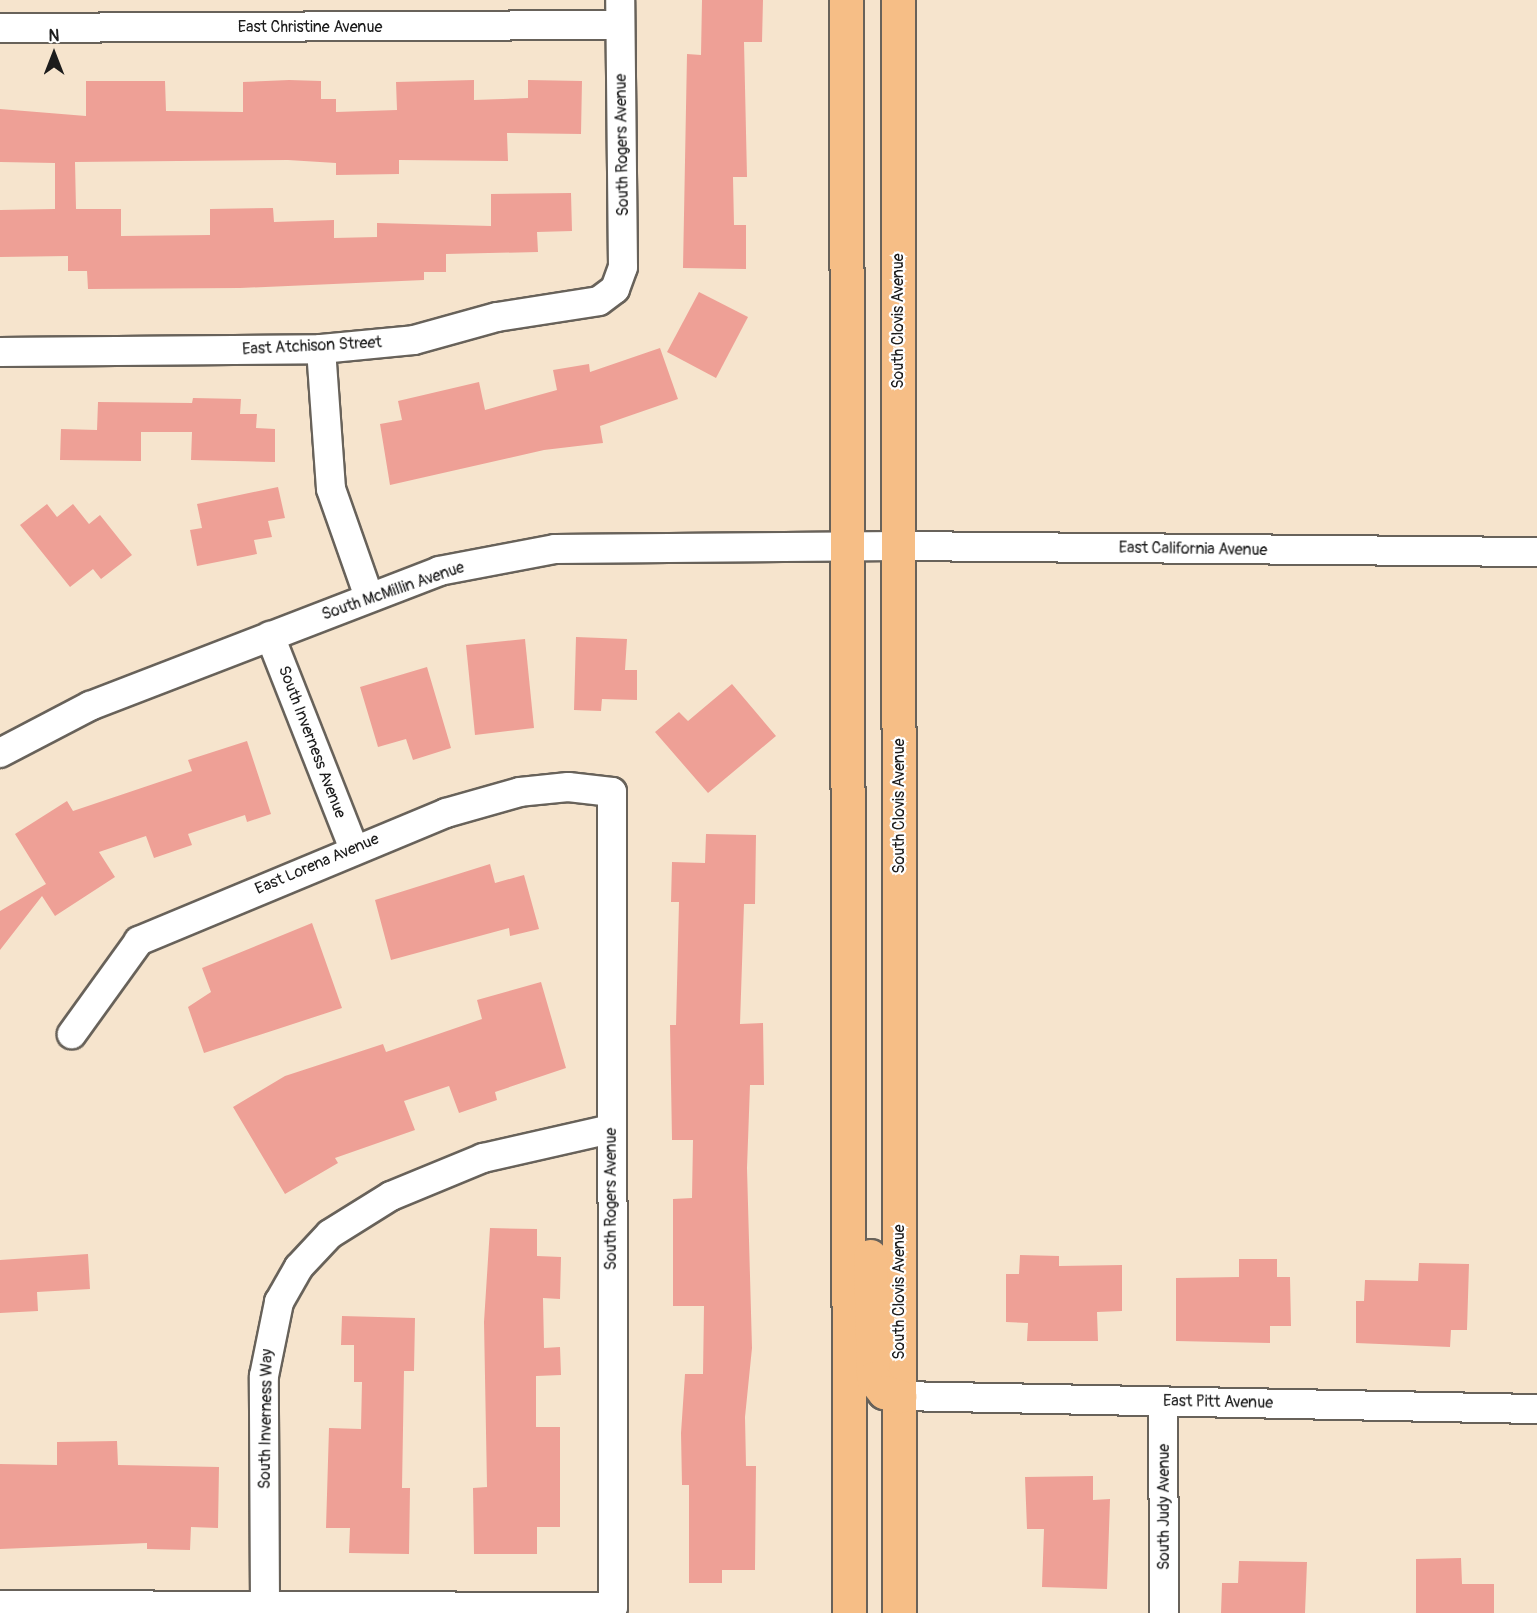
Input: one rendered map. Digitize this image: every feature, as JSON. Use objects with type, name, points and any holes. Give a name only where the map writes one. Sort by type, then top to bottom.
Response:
[{"type":"main road","points":[[846,0],[849,1613]]},
{"type":"main road","name":"South Clovis Avenue","points":[[898,0],[899,1613]]},
{"type":"main road","points":[[849,1119],[867,1194],[873,1378],[884,1392],[899,1396]]},
{"type":"street","name":"East Christine Avenue","points":[[0,28],[620,13]]},
{"type":"street","name":"South Rogers Avenue","points":[[615,289],[623,267],[620,13]]},
{"type":"street","name":"East Atchison Street","points":[[0,352],[321,349],[414,340],[497,317],[598,301],[615,289]]},
{"type":"street","points":[[321,349],[331,489],[369,597]]},
{"type":"street","name":"East California Avenue","points":[[848,546],[1537,552]]},
{"type":"street","name":"South McMillin Avenue","points":[[0,753],[90,706],[439,571],[555,549],[848,546]]},
{"type":"street","name":"South Inverness Avenue","points":[[270,636],[353,847]]},
{"type":"street","name":"East Lorena Avenue","points":[[72,1034],[139,941],[353,847],[520,792],[568,787],[612,792]]},
{"type":"street","name":"South Rogers Avenue","points":[[265,1602],[614,1607],[611,1129],[612,792]]},
{"type":"street","name":"South Inverness Way","points":[[265,1602],[265,1366],[279,1302],[299,1267],[330,1234],[391,1196],[483,1158],[611,1129]]},
{"type":"street","name":"East Pitt Avenue","points":[[899,1396],[1537,1409]]},
{"type":"street","name":"South Judy Avenue","points":[[1163,1401],[1164,1613]]},
{"type":"street","points":[[0,1605],[265,1602]]},
{"type":"building","points":[[702,0],[763,0],[762,42],[744,42],[747,177],[733,177],[734,225],[746,225],[746,269],[683,268],[687,54],[701,55]]},
{"type":"building","points":[[289,80],[321,81],[321,99],[336,99],[336,112],[397,110],[396,82],[474,80],[474,100],[528,98],[528,80],[582,81],[581,134],[507,133],[508,161],[399,160],[399,174],[336,175],[336,163],[288,160],[75,162],[76,209],[121,209],[121,236],[210,235],[210,209],[273,208],[274,222],[334,220],[334,238],[377,237],[377,223],[491,226],[491,194],[571,193],[572,231],[537,232],[538,252],[446,254],[446,272],[424,272],[424,280],[240,288],[88,289],[87,271],[68,271],[68,256],[0,257],[0,210],[55,209],[55,163],[0,162],[0,109],[86,116],[86,81],[165,81],[166,111],[243,112],[243,82]]},
{"type":"building","points":[[699,292],[748,317],[716,378],[667,352]]},
{"type":"building","points":[[660,348],[678,399],[600,426],[603,443],[544,450],[390,485],[380,424],[402,420],[398,401],[479,382],[485,410],[557,390],[553,370],[589,364],[590,372]]},
{"type":"building","points":[[193,398],[241,399],[240,414],[257,414],[256,428],[275,429],[275,462],[191,460],[192,432],[141,432],[141,461],[60,460],[61,429],[97,430],[98,402],[192,403]]},
{"type":"building","points":[[278,487],[285,518],[268,521],[272,537],[254,540],[257,554],[197,566],[190,530],[202,528],[197,504]]},
{"type":"building","points":[[47,504],[57,517],[73,504],[89,524],[100,515],[132,555],[101,579],[93,569],[70,587],[20,525]]},
{"type":"building","points":[[576,637],[627,639],[625,670],[637,670],[637,700],[602,699],[601,711],[574,710]]},
{"type":"building","points":[[525,639],[534,728],[475,735],[466,645]]},
{"type":"building","points":[[427,667],[451,748],[413,760],[406,739],[378,747],[360,687]]},
{"type":"building","points":[[732,684],[776,736],[708,793],[655,732],[679,712],[688,721]]},
{"type":"building","points":[[247,741],[271,814],[247,822],[245,815],[188,834],[192,845],[154,858],[146,836],[99,852],[115,877],[55,916],[42,896],[0,950],[0,911],[46,884],[15,834],[67,801],[73,811],[192,771],[188,760]]},
{"type":"building","points":[[706,834],[756,835],[755,904],[744,904],[740,1024],[763,1023],[764,1085],[750,1085],[747,1168],[752,1348],[745,1417],[746,1466],[756,1466],[755,1570],[722,1570],[722,1583],[689,1583],[689,1485],[682,1485],[681,1433],[685,1374],[703,1374],[704,1306],[673,1306],[673,1199],[692,1198],[693,1140],[672,1140],[670,1025],[676,1025],[679,902],[671,902],[672,862],[705,863]]},
{"type":"building","points":[[490,864],[495,883],[524,875],[539,929],[510,936],[509,928],[391,960],[375,900]]},
{"type":"building","points":[[312,923],[342,1008],[204,1053],[188,1007],[211,992],[202,968]]},
{"type":"building","points":[[541,982],[566,1068],[495,1092],[497,1100],[459,1113],[449,1086],[404,1101],[415,1130],[335,1158],[338,1163],[285,1194],[233,1107],[285,1076],[383,1044],[386,1052],[482,1019],[477,1000]]},
{"type":"building","points":[[490,1228],[537,1229],[537,1256],[561,1257],[560,1299],[543,1298],[544,1348],[560,1347],[561,1375],[536,1376],[536,1427],[560,1427],[560,1527],[537,1527],[537,1554],[474,1554],[473,1488],[487,1487],[484,1322]]},
{"type":"building","points":[[88,1254],[90,1289],[37,1292],[38,1311],[0,1313],[0,1260]]},
{"type":"building","points":[[1020,1255],[1059,1256],[1059,1266],[1122,1265],[1122,1311],[1097,1312],[1098,1341],[1027,1341],[1028,1323],[1006,1322],[1006,1274],[1019,1274]]},
{"type":"building","points":[[1239,1259],[1277,1259],[1277,1277],[1290,1277],[1291,1326],[1270,1326],[1270,1343],[1176,1341],[1176,1278],[1239,1277]]},
{"type":"building","points":[[1419,1263],[1469,1264],[1467,1330],[1451,1330],[1450,1347],[1356,1343],[1356,1301],[1364,1301],[1365,1280],[1418,1281]]},
{"type":"building","points":[[342,1316],[415,1318],[414,1371],[404,1371],[402,1488],[410,1488],[409,1554],[349,1553],[350,1528],[326,1528],[329,1428],[361,1429],[362,1382],[354,1382],[354,1345],[341,1345]]},
{"type":"building","points":[[117,1441],[118,1465],[219,1467],[218,1528],[191,1527],[190,1550],[147,1549],[147,1543],[0,1549],[0,1464],[57,1465],[57,1442]]},
{"type":"building","points":[[1093,1476],[1093,1500],[1110,1499],[1107,1589],[1042,1587],[1044,1529],[1027,1529],[1025,1477]]},
{"type":"building","points":[[1461,1558],[1462,1584],[1494,1584],[1494,1613],[1416,1613],[1416,1559]]},
{"type":"building","points":[[1239,1561],[1307,1562],[1305,1613],[1221,1613],[1222,1583],[1238,1583]]}]
